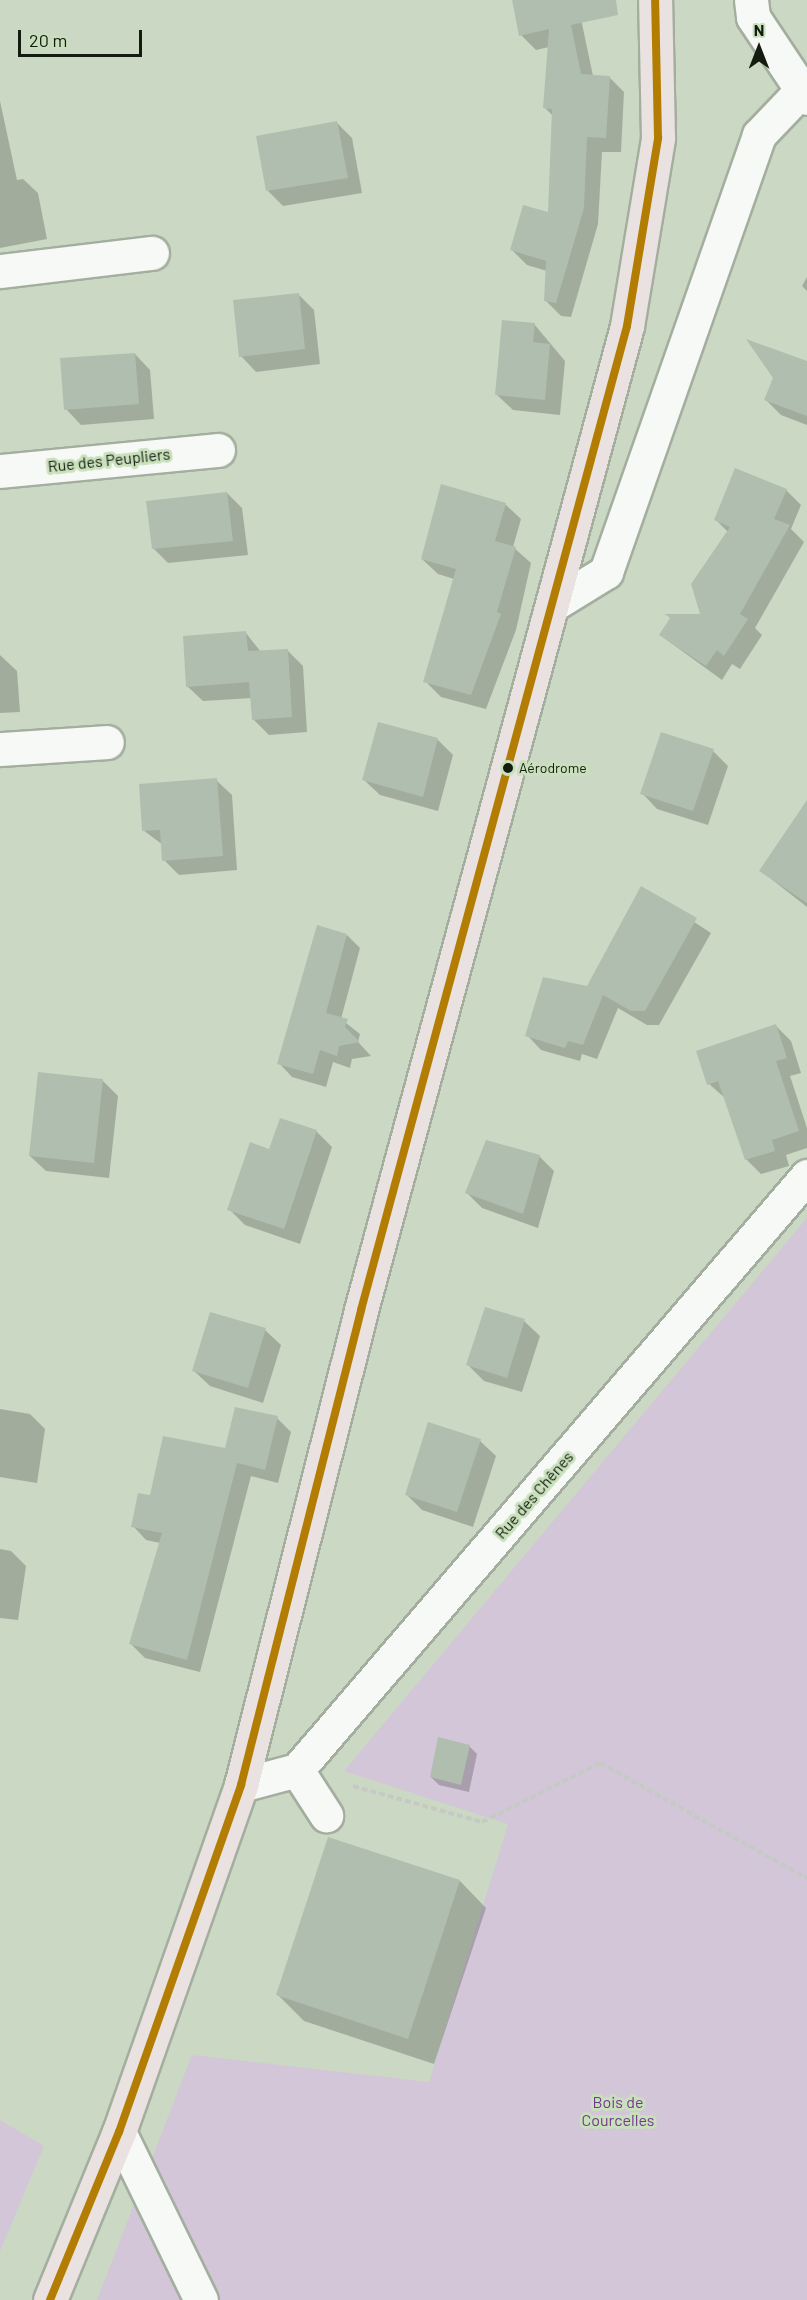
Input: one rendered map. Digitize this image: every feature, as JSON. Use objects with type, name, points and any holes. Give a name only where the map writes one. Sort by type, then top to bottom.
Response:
[{"type":"main road","points":[[50,2300],[119,2132],[242,1785],[361,1310],[554,604],[627,326],[658,138],[656,0]]},
{"type":"street","points":[[554,604],[606,572],[759,135],[804,95],[753,16],[751,0]]},
{"type":"street","points":[[0,271],[152,253]]},
{"type":"street","name":"Rue des Peupliers","points":[[0,471],[218,450]]},
{"type":"street","points":[[0,749],[107,742]]},
{"type":"street","name":"Rue des Chênes","points":[[297,1770],[807,1176]]},
{"type":"street","points":[[242,1785],[297,1770],[326,1815]]},
{"type":"street","points":[[119,2132],[201,2300]]},
{"type":"path","points":[[297,1770],[482,1822],[600,1763],[807,1878]]},
{"type":"green space","name":"Bois de Courcelles","points":[[807,1218],[807,2300],[97,2300],[192,2055],[429,2082],[508,1824],[344,1771]]},
{"type":"green space","points":[[0,2120],[44,2146],[0,2251]]},
{"type":"building","points":[[512,0],[616,0],[618,15],[571,25],[581,74],[610,76],[606,138],[587,137],[584,208],[556,303],[544,301],[546,261],[510,250],[523,205],[548,212],[552,109],[543,108],[549,29],[519,36]]},
{"type":"building","points":[[337,121],[348,178],[266,191],[256,136]]},
{"type":"building","points":[[299,293],[305,349],[239,357],[233,300]]},
{"type":"building","points":[[502,320],[535,323],[533,342],[550,344],[545,400],[495,395]]},
{"type":"building","points":[[746,339],[807,361],[807,416],[764,400],[773,378]]},
{"type":"building","points":[[135,353],[139,404],[64,410],[60,358]]},
{"type":"building","points":[[735,468],[787,489],[774,519],[790,525],[740,614],[748,619],[724,656],[717,650],[706,666],[659,635],[670,618],[665,614],[700,614],[691,584],[730,527],[714,520]]},
{"type":"building","points":[[441,484],[506,503],[495,541],[516,547],[497,612],[501,614],[471,695],[423,682],[456,569],[421,559]]},
{"type":"building","points":[[227,492],[233,541],[152,549],[146,501]]},
{"type":"building","points":[[246,631],[248,651],[288,649],[292,717],[252,720],[249,682],[186,687],[183,636]]},
{"type":"building","points":[[378,722],[438,738],[423,797],[362,780]]},
{"type":"building","points":[[661,732],[714,749],[693,811],[640,794]]},
{"type":"building","points":[[217,778],[223,856],[162,861],[160,830],[142,831],[139,784]]},
{"type":"building","points":[[807,800],[807,903],[759,871]]},
{"type":"building","points":[[641,886],[697,918],[645,1011],[631,1011],[603,995],[583,1045],[568,1041],[565,1048],[525,1036],[543,977],[587,986]]},
{"type":"building","points":[[317,925],[347,934],[326,1013],[348,1019],[345,1027],[360,1042],[339,1046],[337,1056],[320,1050],[313,1074],[277,1064]]},
{"type":"building","points":[[776,1024],[787,1058],[776,1061],[799,1131],[772,1140],[775,1151],[745,1160],[718,1081],[707,1085],[696,1051]]},
{"type":"building","points":[[38,1072],[103,1079],[94,1163],[29,1156]]},
{"type":"building","points":[[280,1118],[317,1130],[284,1229],[227,1210],[250,1142],[269,1149]]},
{"type":"building","points":[[486,1140],[540,1155],[523,1214],[465,1193]]},
{"type":"building","points":[[485,1307],[525,1319],[507,1378],[466,1365]]},
{"type":"building","points":[[210,1312],[266,1328],[248,1388],[192,1371]]},
{"type":"building","points":[[235,1407],[278,1416],[265,1470],[237,1463],[187,1660],[129,1644],[162,1533],[131,1527],[138,1493],[150,1495],[163,1436],[225,1448]]},
{"type":"building","points":[[428,1422],[481,1439],[457,1512],[405,1495]]},
{"type":"building","points":[[438,1737],[470,1745],[461,1785],[430,1777]]},
{"type":"building","points":[[328,1837],[460,1880],[408,2039],[276,1995]]},
{"type":"transit line","points":[[50,2300],[119,2132],[241,1785],[361,1310],[627,326],[658,138],[655,0]]},
{"type":"place","name":"Aérodrome","points":[[508,768]]}]
